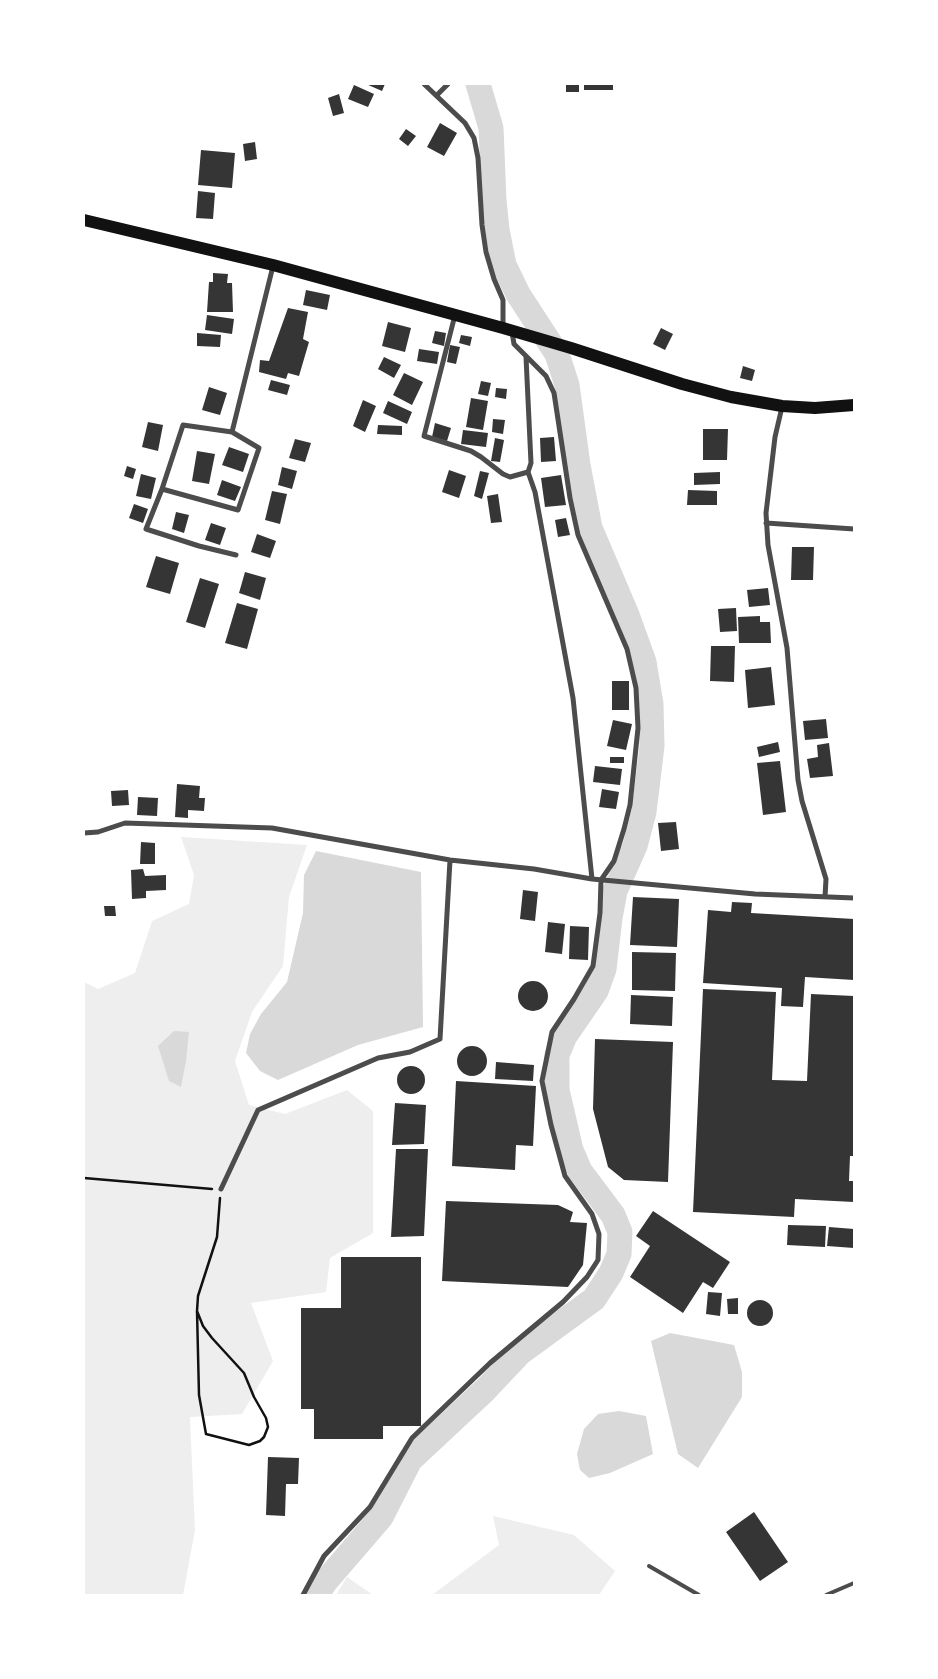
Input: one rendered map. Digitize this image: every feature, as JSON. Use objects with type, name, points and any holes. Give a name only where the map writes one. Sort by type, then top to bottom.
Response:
[{"type":"main road","points":[[84,220],[274,266],[455,315],[572,348],[682,384],[732,397],[782,406],[815,408],[854,405]]},
{"type":"street","points":[[303,1595],[324,1556],[370,1507],[412,1438],[490,1363],[563,1302],[587,1277],[598,1260],[598,1234],[592,1214],[565,1176],[551,1125],[542,1081],[552,1032],[593,966],[600,913],[601,880],[614,861],[630,805],[638,728],[636,688],[627,649],[578,535],[570,498],[554,393],[546,376],[514,344],[507,330],[503,300],[486,252],[482,225],[478,158],[474,138],[465,123],[424,84]]},
{"type":"street","points":[[437,95],[448,84]]},
{"type":"street","points":[[232,432],[274,266]]},
{"type":"street","points":[[455,315],[424,436],[471,451],[510,477],[528,472]]},
{"type":"street","points":[[526,357],[530,462],[528,472],[535,492],[573,698],[592,879]]},
{"type":"street","points":[[782,406],[771,463],[766,524],[768,545],[787,648],[798,780],[802,801],[826,879],[825,897]]},
{"type":"street","points":[[162,489],[238,510],[260,448],[232,432],[183,425],[162,489],[146,529],[199,546],[236,555]]},
{"type":"street","points":[[766,524],[854,529]]},
{"type":"street","points":[[84,833],[98,832],[125,823],[272,828],[450,860],[592,879],[755,894],[854,898]]},
{"type":"street","points":[[221,1189],[258,1110],[378,1058],[410,1052],[440,1039],[450,860]]},
{"type":"lane","points":[[649,1566],[699,1595]]},
{"type":"lane","points":[[826,1595],[854,1583]]},
{"type":"path","points":[[84,1178],[221,1189],[217,1237],[198,1296],[197,1311],[199,1396],[206,1434],[249,1445],[260,1441],[268,1427],[266,1418],[244,1373],[212,1338],[203,1326],[197,1311]]},
{"type":"shaded area","points":[[181,837],[307,845],[289,897],[283,966],[252,1012],[235,1061],[249,1105],[285,1114],[347,1090],[373,1111],[373,1233],[330,1258],[326,1292],[251,1303],[273,1361],[242,1414],[190,1417],[195,1530],[183,1595],[84,1595],[84,982],[98,989],[135,973],[152,921],[189,904],[194,875]]},
{"type":"shaded area","points":[[316,851],[421,872],[423,1027],[358,1045],[278,1080],[260,1071],[246,1053],[250,1034],[261,1014],[287,982],[303,913],[304,875]]},
{"type":"shaded area","points":[[174,1031],[189,1032],[181,1087],[169,1081],[158,1046]]},
{"type":"shaded area","points":[[670,1333],[734,1345],[742,1372],[742,1397],[698,1468],[678,1454],[651,1341]]},
{"type":"shaded area","points":[[619,1411],[646,1416],[653,1454],[610,1473],[589,1478],[580,1470],[577,1454],[584,1429],[598,1414]]},
{"type":"shaded area","points":[[493,1516],[574,1535],[615,1571],[599,1595],[432,1595],[499,1545]]},
{"type":"shaded area","points":[[347,1577],[373,1595],[336,1595]]},
{"type":"building","points":[[366,84],[385,84],[382,91]]},
{"type":"building","points":[[566,84],[579,84],[579,92],[566,92]]},
{"type":"building","points":[[584,84],[613,84],[613,90],[584,90]]},
{"type":"building","points":[[354,85],[374,94],[368,107],[348,99]]},
{"type":"building","points":[[339,94],[344,113],[333,116],[328,98]]},
{"type":"building","points":[[440,123],[457,133],[444,156],[427,147]]},
{"type":"building","points":[[406,129],[416,136],[408,146],[399,139]]},
{"type":"building","points":[[255,142],[257,159],[245,161],[243,144]]},
{"type":"building","points":[[201,150],[235,153],[232,188],[198,185]]},
{"type":"building","points":[[198,191],[215,193],[213,219],[196,218]]},
{"type":"building","points":[[213,273],[228,274],[227,283],[232,283],[233,312],[207,312],[209,282],[213,282]]},
{"type":"building","points":[[306,290],[330,295],[327,310],[303,305]]},
{"type":"building","points":[[288,308],[308,312],[303,339],[309,342],[299,376],[288,373],[286,379],[259,372],[260,360],[269,361]]},
{"type":"building","points":[[207,315],[234,319],[232,334],[205,330]]},
{"type":"building","points":[[388,322],[411,328],[405,352],[382,346]]},
{"type":"building","points":[[661,328],[673,334],[665,350],[653,344]]},
{"type":"building","points":[[435,331],[446,333],[444,346],[432,343]]},
{"type":"building","points":[[197,333],[221,335],[220,347],[197,346]]},
{"type":"building","points":[[461,335],[472,337],[470,346],[459,343]]},
{"type":"building","points":[[450,345],[460,347],[456,364],[447,362]]},
{"type":"building","points":[[419,349],[439,352],[437,364],[417,361]]},
{"type":"building","points":[[384,357],[401,365],[394,378],[378,369]]},
{"type":"building","points":[[743,366],[755,370],[752,381],[740,378]]},
{"type":"building","points":[[404,373],[423,382],[412,405],[393,395]]},
{"type":"building","points":[[271,380],[290,385],[287,395],[268,390]]},
{"type":"building","points":[[481,381],[491,383],[488,396],[478,394]]},
{"type":"building","points":[[209,387],[227,393],[220,415],[202,410]]},
{"type":"building","points":[[496,388],[507,389],[506,399],[495,397]]},
{"type":"building","points":[[471,398],[488,401],[483,430],[466,427]]},
{"type":"building","points":[[363,400],[376,406],[365,432],[353,426]]},
{"type":"building","points":[[388,401],[412,412],[407,424],[383,413]]},
{"type":"building","points":[[493,419],[505,420],[503,434],[492,432]]},
{"type":"building","points":[[148,422],[163,425],[158,451],[142,447]]},
{"type":"building","points":[[435,423],[451,428],[447,441],[432,437]]},
{"type":"building","points":[[378,425],[402,426],[402,435],[377,434]]},
{"type":"building","points":[[703,429],[728,429],[727,460],[703,460]]},
{"type":"building","points":[[463,430],[488,433],[486,447],[461,444]]},
{"type":"building","points":[[554,437],[556,461],[541,462],[540,438]]},
{"type":"building","points":[[495,438],[504,440],[500,462],[491,461]]},
{"type":"building","points":[[295,439],[311,443],[305,462],[289,458]]},
{"type":"building","points":[[229,447],[249,454],[243,472],[222,465]]},
{"type":"building","points":[[197,451],[215,454],[209,484],[192,481]]},
{"type":"building","points":[[127,466],[136,469],[133,479],[124,476]]},
{"type":"building","points":[[282,467],[297,471],[292,489],[278,485]]},
{"type":"building","points":[[449,470],[466,476],[459,498],[442,492]]},
{"type":"building","points":[[480,471],[489,473],[482,499],[474,496]]},
{"type":"building","points":[[720,472],[720,484],[694,485],[694,473]]},
{"type":"building","points":[[141,474],[156,478],[151,499],[136,496]]},
{"type":"building","points":[[561,475],[566,505],[545,507],[541,478]]},
{"type":"building","points":[[222,480],[241,487],[235,501],[217,495]]},
{"type":"building","points":[[688,490],[717,491],[717,505],[687,505]]},
{"type":"building","points":[[272,491],[287,494],[280,524],[265,520]]},
{"type":"building","points":[[498,494],[502,522],[491,523],[487,496]]},
{"type":"building","points":[[134,504],[148,509],[143,523],[129,518]]},
{"type":"building","points":[[176,512],[189,515],[184,533],[172,529]]},
{"type":"building","points":[[566,518],[570,535],[558,537],[555,520]]},
{"type":"building","points":[[211,523],[226,528],[220,545],[205,540]]},
{"type":"building","points":[[257,534],[276,541],[270,558],[251,552]]},
{"type":"building","points":[[792,547],[814,547],[813,580],[791,580]]},
{"type":"building","points":[[156,556],[179,563],[170,594],[146,587]]},
{"type":"building","points":[[245,572],[266,578],[260,600],[239,593]]},
{"type":"building","points":[[200,578],[219,584],[205,628],[186,622]]},
{"type":"building","points":[[768,588],[770,605],[749,607],[747,590]]},
{"type":"building","points":[[237,603],[258,609],[247,649],[225,643]]},
{"type":"building","points":[[736,608],[737,631],[720,632],[718,609]]},
{"type":"building","points":[[760,616],[760,622],[770,622],[771,643],[739,643],[738,617]]},
{"type":"building","points":[[711,646],[735,646],[734,682],[710,681]]},
{"type":"building","points":[[771,667],[775,705],[748,708],[745,670]]},
{"type":"building","points":[[612,681],[629,681],[629,710],[612,710]]},
{"type":"building","points":[[826,719],[828,738],[805,740],[803,721]]},
{"type":"building","points":[[613,720],[632,724],[626,750],[607,746]]},
{"type":"building","points":[[778,742],[780,752],[759,757],[757,747]]},
{"type":"building","points":[[829,743],[833,776],[810,778],[807,759],[818,757],[817,745]]},
{"type":"building","points":[[610,757],[624,757],[624,763],[610,763]]},
{"type":"building","points":[[780,761],[786,812],[763,815],[757,763]]},
{"type":"building","points":[[595,766],[622,769],[620,785],[593,782]]},
{"type":"building","points":[[177,784],[200,786],[199,798],[205,798],[204,811],[188,810],[188,818],[175,817]]},
{"type":"building","points":[[602,789],[619,792],[616,809],[599,807]]},
{"type":"building","points":[[128,790],[129,805],[112,806],[111,791]]},
{"type":"building","points":[[138,797],[158,798],[157,816],[137,815]]},
{"type":"building","points":[[676,822],[679,849],[661,851],[658,823]]},
{"type":"building","points":[[141,842],[155,843],[155,864],[140,864]]},
{"type":"building","points":[[143,869],[145,876],[166,875],[166,890],[146,891],[146,898],[132,899],[131,870]]},
{"type":"building","points":[[523,890],[538,892],[535,921],[520,919]]},
{"type":"building","points":[[633,897],[679,899],[677,947],[630,945]]},
{"type":"building","points":[[732,902],[752,903],[751,913],[854,919],[854,980],[805,977],[803,1007],[781,1006],[782,988],[703,983],[708,910],[731,912]]},
{"type":"building","points":[[104,906],[115,906],[116,916],[105,916]]},
{"type":"building","points":[[548,922],[565,924],[562,954],[545,952]]},
{"type":"building","points":[[570,926],[589,927],[588,960],[569,959]]},
{"type":"building","points":[[632,952],[676,953],[675,991],[632,990]]},
{"type":"building","points":[[533,981],[544,985],[548,996],[544,1007],[533,1011],[522,1007],[518,996],[522,985]]},
{"type":"building","points":[[703,989],[776,992],[772,1080],[807,1081],[811,994],[854,996],[854,1156],[850,1156],[849,1181],[854,1181],[854,1202],[795,1199],[794,1217],[693,1212]]},
{"type":"building","points":[[631,995],[673,997],[672,1026],[630,1024]]},
{"type":"building","points":[[595,1039],[673,1042],[668,1182],[624,1180],[608,1167],[593,1109]]},
{"type":"building","points":[[472,1046],[483,1050],[487,1061],[483,1072],[472,1076],[461,1072],[457,1061],[461,1050]]},
{"type":"building","points":[[496,1062],[534,1065],[533,1081],[495,1079]]},
{"type":"building","points":[[411,1066],[421,1070],[425,1080],[421,1090],[411,1094],[401,1090],[397,1080],[401,1070]]},
{"type":"building","points":[[456,1081],[536,1086],[533,1146],[516,1145],[515,1170],[452,1166]]},
{"type":"building","points":[[395,1103],[426,1105],[424,1144],[392,1145]]},
{"type":"building","points":[[396,1149],[428,1149],[424,1236],[391,1237]]},
{"type":"building","points":[[446,1201],[558,1205],[573,1212],[570,1222],[587,1223],[583,1265],[568,1287],[442,1281]]},
{"type":"building","points":[[653,1211],[730,1262],[713,1288],[703,1282],[683,1313],[630,1277],[650,1246],[636,1236]]},
{"type":"building","points":[[788,1225],[826,1226],[825,1247],[787,1245]]},
{"type":"building","points":[[829,1227],[854,1229],[854,1248],[827,1246]]},
{"type":"building","points":[[341,1257],[421,1257],[421,1426],[383,1426],[383,1439],[314,1439],[314,1409],[301,1409],[301,1308],[341,1308]]},
{"type":"building","points":[[708,1292],[722,1293],[720,1316],[706,1314]]},
{"type":"building","points":[[738,1298],[738,1314],[728,1314],[727,1299]]},
{"type":"building","points":[[760,1300],[769,1304],[773,1313],[769,1322],[760,1326],[751,1322],[747,1313],[751,1304]]},
{"type":"building","points":[[268,1457],[299,1458],[298,1484],[286,1484],[285,1516],[266,1515]]},
{"type":"building","points":[[754,1512],[788,1562],[760,1581],[726,1532]]},
{"type":"waterway","points":[[317,1595],[325,1582],[381,1517],[410,1460],[485,1390],[520,1353],[594,1299],[611,1273],[619,1254],[620,1232],[613,1215],[580,1171],[571,1150],[557,1090],[557,1055],[565,1036],[596,991],[604,969],[615,891],[635,846],[644,812],[652,746],[651,704],[644,662],[627,615],[590,528],[578,465],[567,385],[557,354],[518,294],[504,265],[497,230],[494,200],[491,128],[478,84]]}]
